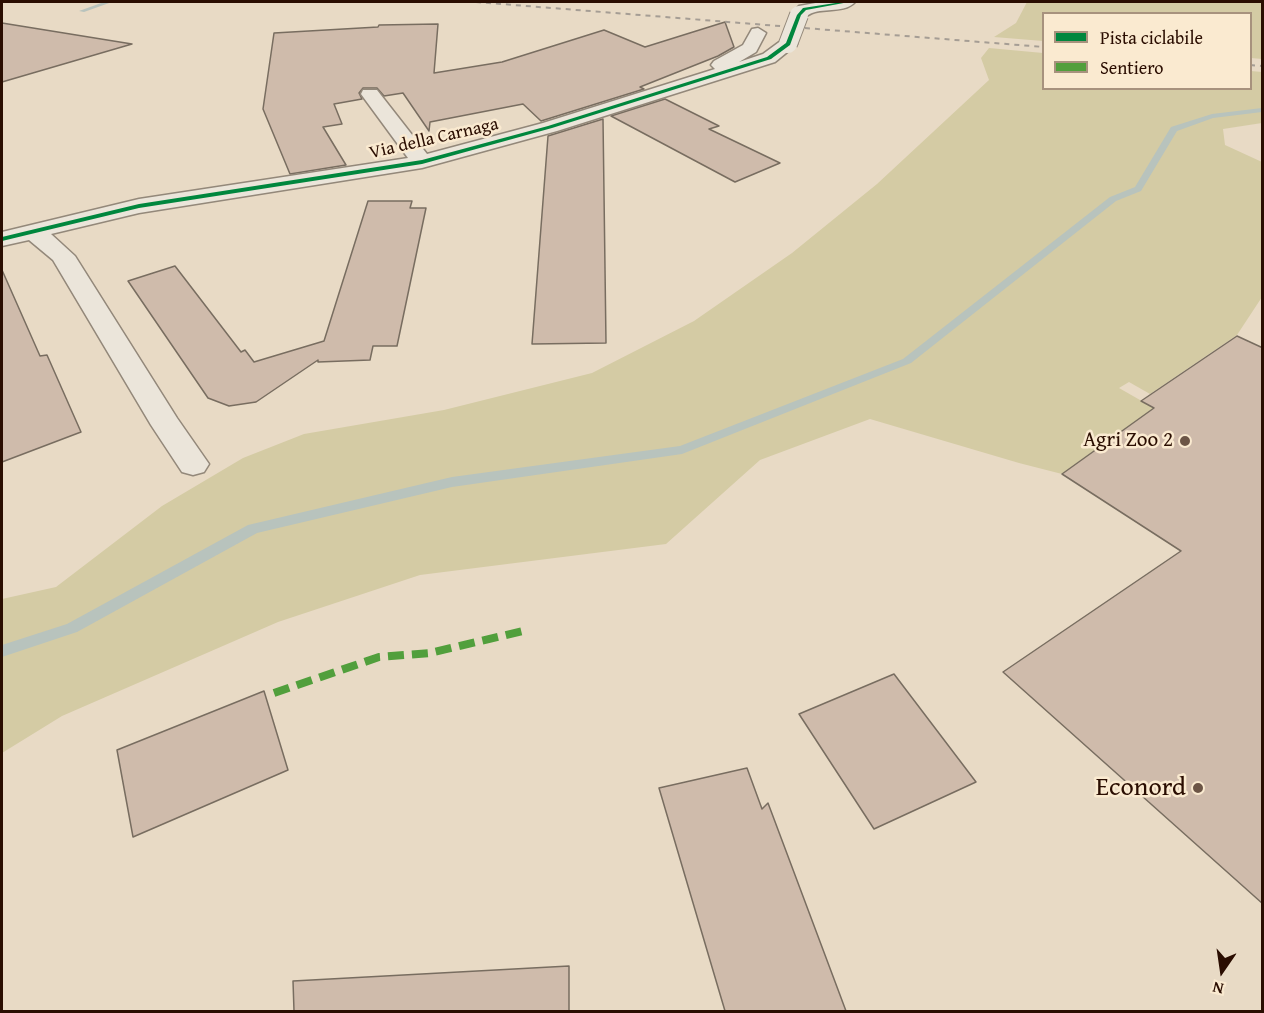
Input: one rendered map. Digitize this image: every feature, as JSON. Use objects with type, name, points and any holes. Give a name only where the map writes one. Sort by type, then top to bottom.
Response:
[{"type":"street","points":[[784,47],[799,15],[806,9],[843,2]]},
{"type":"street","name":"Via della Carnaga","points":[[686,85],[738,57],[750,48],[756,38],[784,47]]},
{"type":"street","name":"Via della Carnaga","points":[[2,239],[139,206],[422,162],[550,127],[686,85],[769,58],[784,47]]},
{"type":"street","name":"Via della Carnaga","points":[[370,94],[422,162]]},
{"type":"street","name":"Via della Carnaga","points":[[139,206],[225,208]]},
{"type":"street","points":[[32,230],[63,256],[166,425],[193,464]]},
{"type":"shaded area","points":[[1027,2],[1262,2],[1262,59],[1252,58],[1252,12],[1042,12],[1042,41],[994,37],[1016,23]]},
{"type":"shaded area","points":[[989,48],[1042,53],[1042,90],[1252,90],[1252,71],[1262,72],[1262,123],[1223,129],[1225,145],[1262,162],[1262,297],[1237,335],[1150,394],[1129,382],[1119,388],[1154,408],[1062,474],[870,419],[760,460],[666,544],[420,575],[278,622],[62,716],[2,753],[2,599],[56,587],[162,506],[243,458],[304,434],[444,410],[592,373],[694,321],[792,253],[877,184],[989,80],[981,58]]},
{"type":"building","points":[[725,22],[734,47],[718,56],[640,87],[644,89],[541,121],[523,104],[430,122],[429,131],[403,93],[384,96],[377,88],[363,88],[359,93],[362,99],[334,104],[342,124],[323,127],[346,165],[290,174],[263,109],[274,33],[378,27],[379,25],[438,24],[434,73],[502,62],[604,30],[645,47]]},
{"type":"building","points":[[2,23],[132,44],[2,82]]},
{"type":"building","points":[[665,99],[719,126],[709,129],[780,163],[735,182],[611,116]]},
{"type":"building","points":[[603,119],[606,343],[532,344],[548,136]]},
{"type":"building","points":[[368,201],[412,201],[410,208],[426,208],[397,346],[373,346],[370,360],[318,362],[318,360],[256,402],[229,406],[208,398],[128,281],[175,266],[241,352],[245,350],[254,362],[324,341]]},
{"type":"building","points":[[2,270],[40,356],[47,355],[81,432],[2,462]]},
{"type":"building","points":[[1237,336],[1263,348],[1263,904],[1003,672],[1181,551],[1062,474],[1154,408],[1141,401]]},
{"type":"building","points":[[894,674],[976,782],[874,829],[799,714]]},
{"type":"building","points":[[264,691],[288,770],[133,837],[117,750]]},
{"type":"building","points":[[747,768],[762,809],[768,803],[846,1011],[725,1011],[659,788]]},
{"type":"building","points":[[569,966],[569,1011],[294,1011],[293,981]]},
{"type":"waterway","points":[[82,11],[109,2]]},
{"type":"waterway","points":[[2,651],[72,628],[253,529],[452,482],[682,450],[907,361],[1113,199],[1138,189],[1174,129],[1212,116],[1262,110]]},
{"type":"railway","points":[[476,2],[1042,47]]},
{"type":"railway","points":[[1252,65],[1262,66]]},
{"type":"marked path","points":[[274,693],[379,657],[430,653],[527,630]]},
{"type":"cycle path","points":[[2,239],[139,206],[422,162],[550,127],[769,58],[788,44],[799,15],[805,9],[847,2]]},
{"type":"place","name":"Agri Zoo 2","points":[[1185,441]]},
{"type":"place","name":"Econord","points":[[1198,788]]}]
